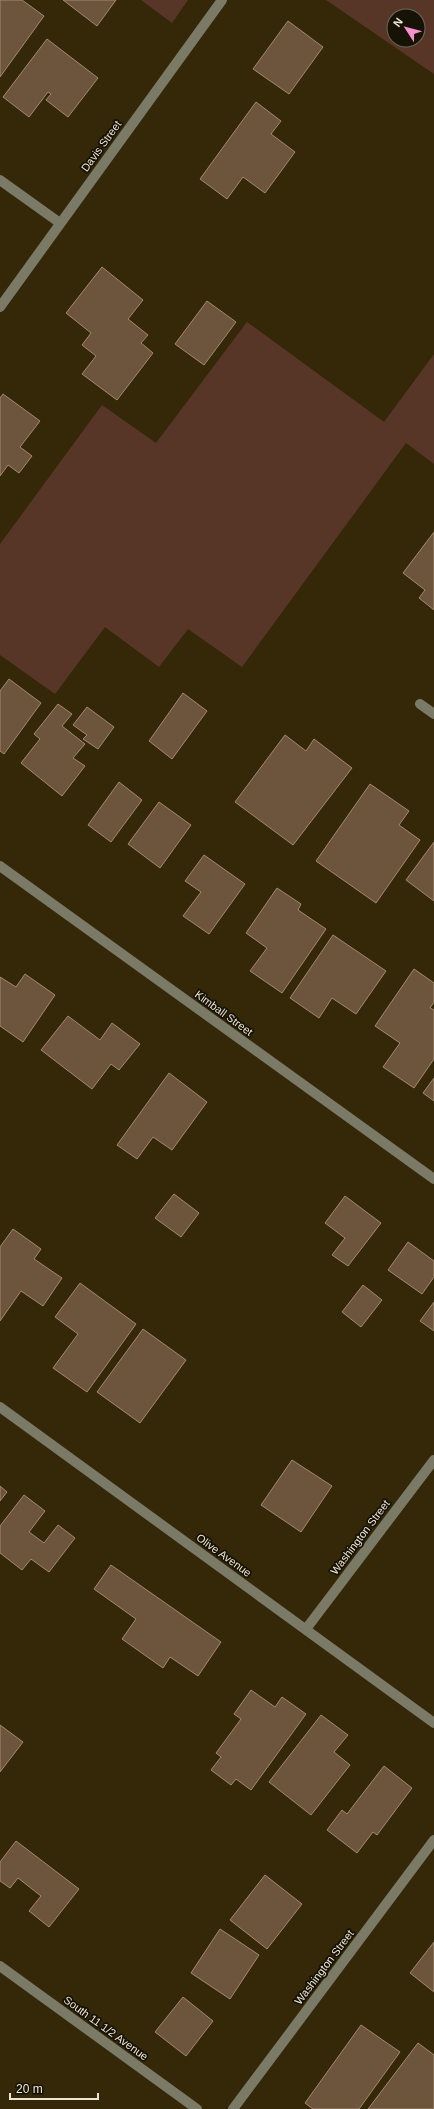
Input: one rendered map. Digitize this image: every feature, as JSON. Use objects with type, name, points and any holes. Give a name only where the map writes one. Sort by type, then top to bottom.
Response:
[{"type":"street","name":"Davis Street","points":[[0,307],[222,0]]},
{"type":"street","points":[[0,180],[60,223]]},
{"type":"street","points":[[420,704],[434,714]]},
{"type":"street","name":"Kimball Street","points":[[0,866],[434,1179]]},
{"type":"street","name":"Olive Avenue","points":[[0,1407],[306,1628],[434,1724]]},
{"type":"street","name":"Washington Street","points":[[306,1628],[434,1460]]},
{"type":"street","name":"Washington Street","points":[[233,2109],[434,1840]]},
{"type":"street","name":"South 11 1/2 Avenue","points":[[0,1966],[197,2109]]},
{"type":"shaded area","points":[[141,0],[188,0],[172,23]]},
{"type":"shaded area","points":[[326,0],[434,0],[434,74],[396,48],[426,48],[426,8],[386,8],[386,41]]},
{"type":"shaded area","points":[[247,322],[384,422],[434,354],[434,464],[406,443],[242,667],[188,629],[159,667],[105,627],[55,694],[0,655],[0,544],[102,405],[156,443]]},
{"type":"building","points":[[0,0],[22,0],[44,16],[0,77]]},
{"type":"building","points":[[63,0],[116,0],[97,26]]},
{"type":"building","points":[[288,21],[323,47],[289,94],[253,69]]},
{"type":"building","points":[[47,39],[98,78],[68,117],[46,100],[51,94],[48,92],[29,117],[3,97]]},
{"type":"building","points":[[256,102],[281,121],[271,134],[295,152],[265,193],[243,177],[227,199],[200,179]]},
{"type":"building","points":[[102,267],[143,300],[128,319],[148,335],[141,343],[153,353],[117,400],[82,374],[96,356],[82,345],[91,333],[66,313]]},
{"type":"building","points":[[207,301],[236,322],[204,365],[175,344]]},
{"type":"building","points":[[3,394],[40,421],[20,447],[32,456],[19,473],[8,465],[0,476],[0,398]]},
{"type":"building","points":[[434,532],[434,610],[419,598],[425,590],[403,573]]},
{"type":"building","points":[[9,679],[41,703],[4,754],[0,751],[0,691]]},
{"type":"building","points":[[183,693],[207,711],[172,759],[149,741]]},
{"type":"building","points":[[58,704],[72,714],[62,726],[85,744],[73,758],[85,766],[62,796],[21,763],[40,739],[34,734]]},
{"type":"building","points":[[87,707],[114,727],[98,749],[83,739],[87,735],[73,725]]},
{"type":"building","points":[[285,735],[306,751],[314,739],[352,768],[293,845],[235,802]]},
{"type":"building","points":[[119,782],[142,800],[111,842],[88,825]]},
{"type":"building","points":[[370,784],[409,811],[399,825],[420,840],[376,903],[316,861]]},
{"type":"building","points":[[159,802],[191,825],[160,868],[128,844]]},
{"type":"building","points":[[434,842],[434,901],[406,880]]},
{"type":"building","points":[[204,855],[245,884],[209,934],[183,916],[201,892],[185,881]]},
{"type":"building","points":[[277,888],[301,904],[298,910],[326,929],[282,993],[250,971],[267,948],[246,933]]},
{"type":"building","points":[[333,935],[386,971],[356,1014],[332,998],[319,1018],[290,998]]},
{"type":"building","points":[[414,969],[434,983],[434,1002],[430,1008],[434,1010],[434,1059],[414,1088],[383,1067],[400,1043],[375,1026]]},
{"type":"building","points":[[25,974],[55,995],[23,1042],[0,1026],[0,977],[16,987]]},
{"type":"building","points":[[68,1016],[100,1040],[112,1023],[140,1044],[119,1070],[111,1064],[92,1089],[41,1050]]},
{"type":"building","points":[[169,1073],[207,1102],[172,1150],[153,1137],[137,1159],[117,1145]]},
{"type":"building","points":[[434,1078],[434,1101],[423,1093]]},
{"type":"building","points":[[174,1194],[199,1213],[181,1237],[155,1218]]},
{"type":"building","points":[[345,1196],[381,1223],[348,1266],[332,1255],[345,1238],[325,1223]]},
{"type":"building","points":[[13,1229],[41,1249],[34,1259],[62,1278],[43,1306],[21,1291],[0,1321],[0,1247]]},
{"type":"building","points":[[408,1242],[434,1261],[434,1277],[422,1294],[388,1270]]},
{"type":"building","points":[[80,1283],[136,1324],[87,1392],[53,1368],[78,1334],[55,1317]]},
{"type":"building","points":[[363,1285],[382,1300],[361,1327],[342,1312]]},
{"type":"building","points":[[434,1302],[434,1331],[420,1321]]},
{"type":"building","points":[[143,1329],[186,1360],[140,1423],[97,1392]]},
{"type":"building","points":[[292,1460],[332,1486],[301,1532],[261,1505]]},
{"type":"building","points":[[0,1486],[7,1492],[0,1501]]},
{"type":"building","points":[[24,1495],[45,1511],[29,1532],[44,1543],[58,1525],[75,1538],[49,1572],[31,1559],[22,1570],[0,1553],[0,1526]]},
{"type":"building","points":[[111,1565],[221,1642],[198,1676],[170,1657],[163,1668],[122,1639],[136,1619],[94,1589]]},
{"type":"building","points":[[251,1690],[275,1707],[282,1697],[306,1714],[251,1790],[236,1779],[231,1785],[211,1770],[221,1757],[216,1753],[241,1719],[234,1714]]},
{"type":"building","points":[[321,1715],[348,1735],[334,1752],[350,1765],[311,1815],[269,1782]]},
{"type":"building","points":[[0,1725],[23,1742],[0,1772]]},
{"type":"building","points":[[384,1766],[412,1788],[377,1835],[373,1832],[357,1853],[327,1830],[342,1810],[347,1814]]},
{"type":"building","points":[[16,1841],[79,1889],[49,1927],[29,1911],[41,1896],[18,1878],[10,1888],[0,1881],[0,1862]]},
{"type":"building","points":[[265,1875],[302,1904],[267,1949],[230,1920]]},
{"type":"building","points":[[220,1929],[259,1955],[230,1999],[191,1973]]},
{"type":"building","points":[[434,1942],[434,1992],[410,1973]]},
{"type":"building","points":[[183,1997],[213,2021],[186,2056],[155,2032]]},
{"type":"building","points":[[361,2025],[400,2052],[359,2109],[313,2109],[305,2103]]},
{"type":"building","points":[[418,2043],[434,2055],[434,2109],[368,2109]]}]
